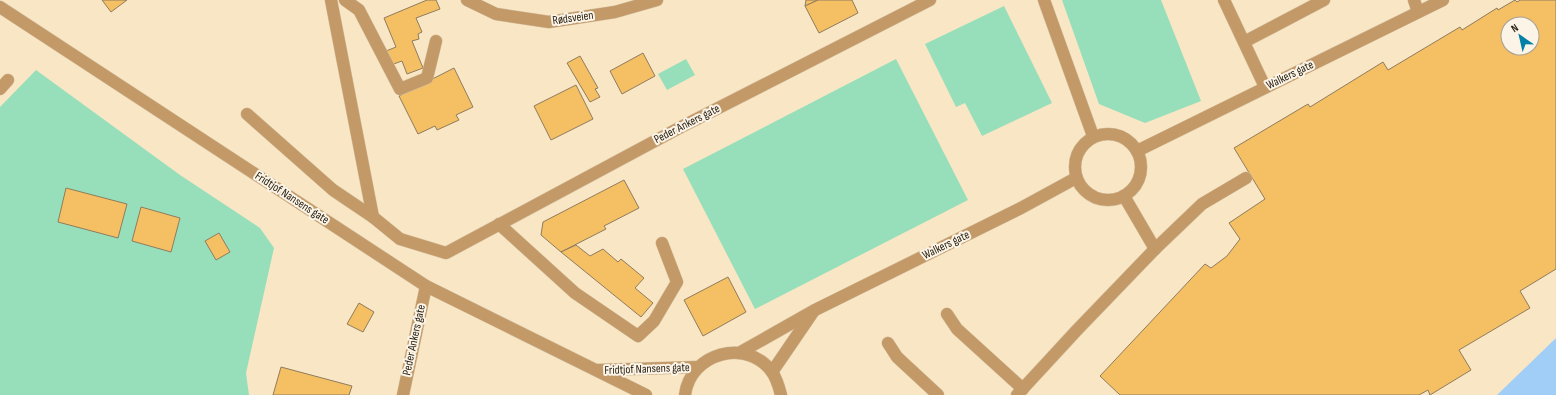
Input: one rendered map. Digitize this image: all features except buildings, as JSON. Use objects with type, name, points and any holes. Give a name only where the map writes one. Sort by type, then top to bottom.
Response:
[{"type":"street","points":[[331,0],[373,216]]},
{"type":"street","points":[[345,0],[359,10],[400,89],[428,78],[436,41]]},
{"type":"street","name":"Rødsveien","points":[[467,0],[496,14],[549,22],[615,12],[657,0]]},
{"type":"street","name":"Peder Ankers gate","points":[[373,216],[400,239],[446,253],[681,127],[930,0]]},
{"type":"street","points":[[1044,0],[1093,136]]},
{"type":"street","points":[[1224,0],[1265,87]]},
{"type":"street","points":[[1244,42],[1324,0]]},
{"type":"street","points":[[1414,0],[1418,12]]},
{"type":"street","name":"Walkers gate","points":[[1137,151],[1443,0]]},
{"type":"street","name":"Fridtjof Nansens gate","points":[[0,7],[426,286],[646,395]]},
{"type":"street","points":[[247,114],[333,190],[373,216]]},
{"type":"street","points":[[1113,134],[1122,137],[1131,142],[1137,151],[1141,167],[1140,176],[1136,184],[1124,196],[1113,200],[1101,200],[1090,196],[1081,188],[1076,178],[1074,166],[1077,154],[1083,144],[1093,136],[1113,134]]},
{"type":"street","name":"Walkers gate","points":[[739,353],[815,310],[1020,208],[1076,178]]},
{"type":"street","points":[[947,314],[957,329],[1020,392],[1155,250],[1202,204],[1246,178]]},
{"type":"street","points":[[1124,196],[1155,250]]},
{"type":"street","points":[[499,224],[575,293],[638,336],[654,321],[677,282],[662,243]]},
{"type":"street","name":"Peder Ankers gate","points":[[403,395],[426,286]]},
{"type":"street","name":"Walkers gate","points":[[772,372],[815,310]]},
{"type":"street","points":[[888,343],[897,357],[938,395]]},
{"type":"street","points":[[685,395],[691,378],[698,367],[707,360],[717,355],[739,353],[757,359],[772,372],[778,384],[781,395]]},
{"type":"street","name":"Fridtjof Nansens gate","points":[[595,370],[698,367]]},
{"type":"green space","points":[[1062,0],[1161,0],[1201,101],[1145,123],[1099,104]]},
{"type":"green space","points":[[1004,6],[1052,103],[982,136],[965,103],[956,107],[925,44]]},
{"type":"green space","points":[[686,59],[695,75],[667,90],[658,74]]},
{"type":"green space","points":[[896,59],[968,200],[755,309],[683,169]]},
{"type":"green space","points":[[36,70],[180,175],[260,228],[274,248],[246,373],[249,395],[0,395],[0,107]]},
{"type":"water","points":[[1556,338],[1556,395],[1497,395]]}]
